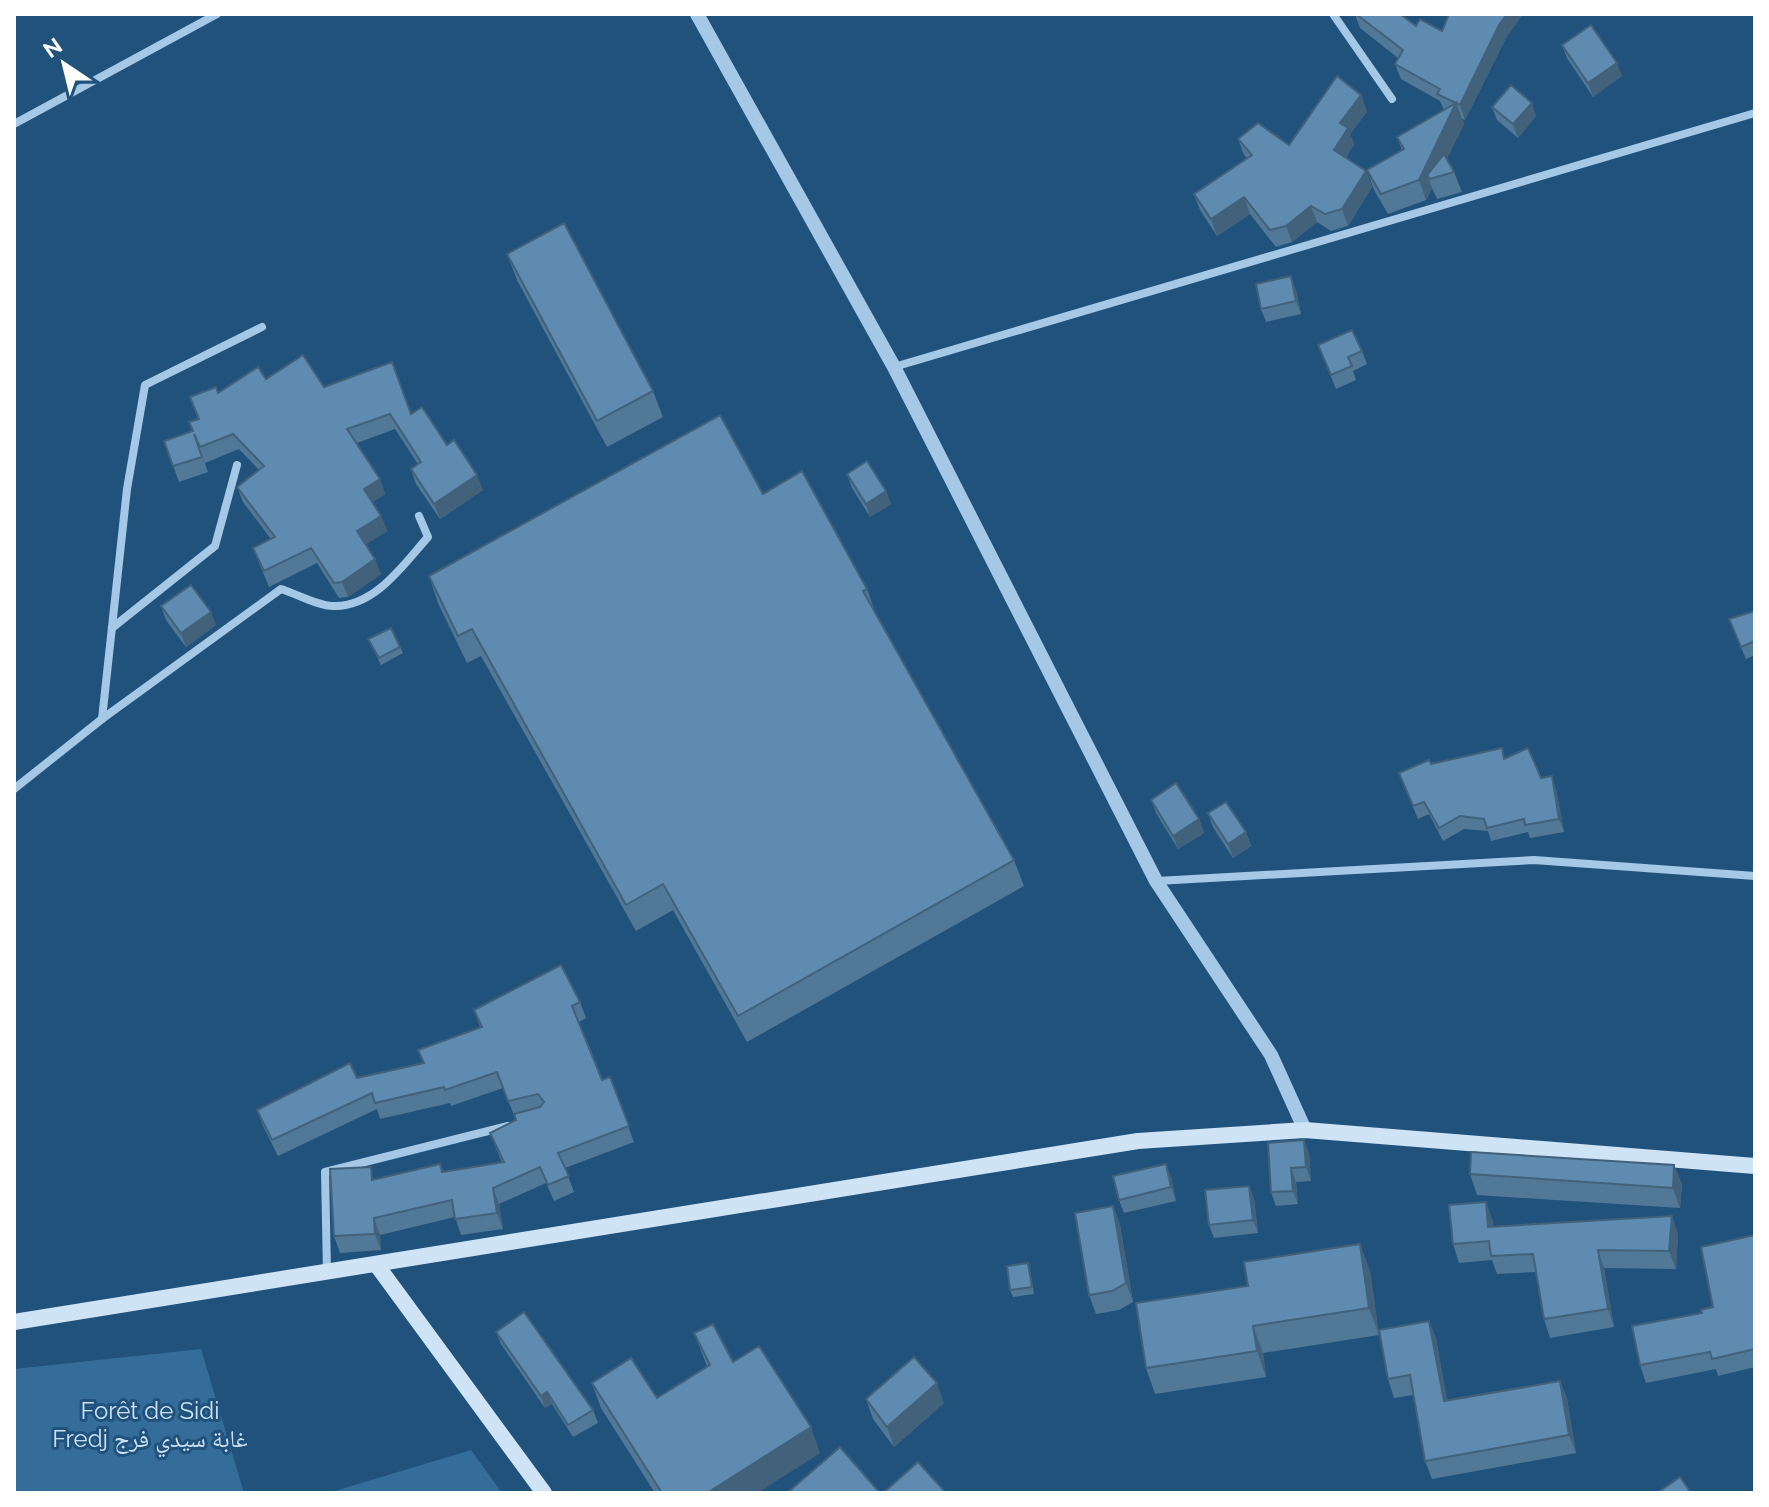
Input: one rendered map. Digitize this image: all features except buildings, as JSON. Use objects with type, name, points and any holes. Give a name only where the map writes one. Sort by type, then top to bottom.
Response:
[{"type":"main road","points":[[14,1322],[1138,1141],[1305,1130],[1755,1166]]},
{"type":"main road","points":[[376,1264],[544,1493]]},
{"type":"street","points":[[14,124],[217,14]]},
{"type":"street","points":[[697,14],[894,367],[1156,881],[1271,1055],[1305,1130]]},
{"type":"street","points":[[1333,14],[1392,99]]},
{"type":"street","points":[[894,367],[1755,113]]},
{"type":"street","points":[[102,719],[127,489],[145,385],[262,327]]},
{"type":"street","points":[[112,628],[215,546],[237,465]]},
{"type":"street","points":[[14,789],[102,719],[281,589],[331,607],[354,604],[385,584],[428,537],[419,516]]},
{"type":"street","points":[[1156,881],[1534,860],[1755,876]]},
{"type":"street","points":[[327,1272],[325,1172],[514,1125]]},
{"type":"green space","name":"Forêt de Sidi Fredj غابة سيدي فرج","points":[[201,1349],[244,1493],[14,1493],[14,1369]]},
{"type":"green space","points":[[471,1450],[502,1493],[328,1493]]}]
